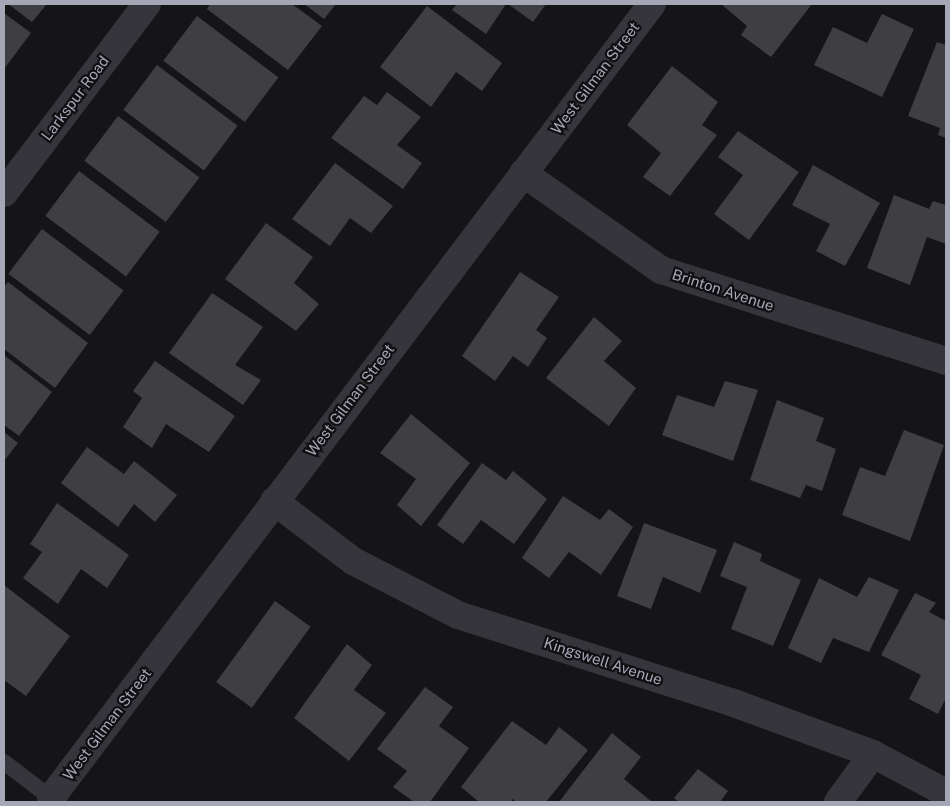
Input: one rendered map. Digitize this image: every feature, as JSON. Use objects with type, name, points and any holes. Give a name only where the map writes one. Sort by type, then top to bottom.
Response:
[{"type":"street","name":"Larkspur Road","points":[[4,193],[147,4]]},
{"type":"street","name":"West Gilman Street","points":[[51,798],[652,4]]},
{"type":"street","name":"Brinton Avenue","points":[[523,173],[661,270],[946,361]]},
{"type":"street","name":"Kingswell Avenue","points":[[274,502],[353,561],[458,615],[731,702],[873,754],[946,793]]},
{"type":"street","points":[[838,802],[873,754]]},
{"type":"lane","points":[[4,762],[51,798]]},
{"type":"building","points":[[8,4],[47,4],[32,22]]},
{"type":"building","points":[[210,4],[292,4],[322,26],[288,70],[207,9]]},
{"type":"building","points":[[304,4],[336,4],[324,19]]},
{"type":"building","points":[[457,4],[506,4],[486,34],[452,10]]},
{"type":"building","points":[[508,4],[546,4],[533,22]]},
{"type":"building","points":[[721,4],[812,4],[771,57],[741,35],[747,26]]},
{"type":"building","points":[[427,6],[502,63],[482,91],[456,72],[431,107],[380,67]]},
{"type":"building","points":[[4,13],[31,33],[4,69]]},
{"type":"building","points":[[882,14],[914,29],[882,97],[814,65],[833,27],[867,43]]},
{"type":"building","points":[[197,16],[278,77],[245,122],[163,61]]},
{"type":"building","points":[[937,42],[946,45],[946,138],[938,135],[940,128],[908,116]]},
{"type":"building","points":[[157,65],[238,126],[204,171],[123,110]]},
{"type":"building","points":[[672,66],[718,102],[702,125],[717,135],[670,196],[643,177],[661,153],[627,125]]},
{"type":"building","points":[[387,92],[421,117],[397,145],[422,163],[403,189],[331,138],[364,96],[377,105]]},
{"type":"building","points":[[118,116],[199,177],[166,222],[84,161]]},
{"type":"building","points":[[738,131],[799,172],[749,240],[714,214],[743,175],[718,157]]},
{"type":"building","points":[[335,163],[393,206],[371,233],[350,218],[330,246],[292,219]]},
{"type":"building","points":[[813,165],[880,203],[845,266],[816,251],[830,224],[792,205]]},
{"type":"building","points":[[79,171],[160,232],[126,277],[45,216]]},
{"type":"building","points":[[894,195],[929,209],[933,201],[946,205],[946,244],[927,237],[910,285],[867,268]]},
{"type":"building","points":[[266,223],[313,257],[294,283],[319,304],[296,331],[225,279]]},
{"type":"building","points":[[42,229],[123,290],[90,335],[8,274]]},
{"type":"building","points":[[520,272],[559,297],[536,330],[547,338],[528,367],[513,356],[495,381],[462,356]]},
{"type":"building","points":[[8,282],[88,343],[55,388],[4,349],[4,287]]},
{"type":"building","points":[[212,293],[263,327],[235,365],[261,380],[243,405],[169,353]]},
{"type":"building","points":[[594,317],[622,341],[604,361],[636,388],[609,426],[546,378]]},
{"type":"building","points":[[4,355],[52,392],[19,436],[4,425]]},
{"type":"building","points":[[155,361],[235,416],[209,452],[166,424],[152,448],[123,427],[142,398],[133,391]]},
{"type":"building","points":[[725,381],[758,390],[733,461],[662,435],[677,395],[714,407]]},
{"type":"building","points":[[777,400],[824,418],[816,441],[836,449],[822,491],[806,485],[800,498],[750,480]]},
{"type":"building","points":[[411,414],[470,463],[421,526],[397,505],[416,479],[380,453]]},
{"type":"building","points":[[904,430],[944,445],[910,541],[842,515],[860,467],[885,476]]},
{"type":"building","points":[[4,432],[18,443],[4,461]]},
{"type":"building","points":[[87,447],[124,474],[134,461],[177,495],[155,522],[134,504],[118,527],[61,483]]},
{"type":"building","points":[[482,463],[506,480],[513,471],[547,499],[514,544],[481,520],[463,544],[437,525]]},
{"type":"building","points":[[563,496],[600,520],[609,509],[633,527],[601,575],[569,552],[549,578],[522,558]]},
{"type":"building","points":[[57,503],[129,555],[107,588],[81,569],[58,604],[23,578],[42,552],[30,544]]},
{"type":"building","points":[[644,523],[717,550],[700,593],[663,577],[651,609],[617,596]]},
{"type":"building","points":[[734,542],[762,554],[760,561],[801,580],[773,646],[731,629],[747,587],[720,576]]},
{"type":"building","points":[[869,577],[899,590],[869,652],[833,638],[821,663],[788,648],[819,578],[857,597]]},
{"type":"building","points":[[4,585],[70,636],[26,696],[4,680]]},
{"type":"building","points":[[915,593],[936,603],[929,612],[946,621],[946,698],[938,714],[909,699],[921,675],[881,655]]},
{"type":"building","points":[[275,601],[311,627],[252,708],[216,682]]},
{"type":"building","points":[[347,644],[372,665],[354,690],[386,713],[349,761],[294,718]]},
{"type":"building","points":[[425,687],[453,707],[439,726],[469,748],[430,802],[414,802],[393,787],[407,771],[377,749]]},
{"type":"building","points":[[512,721],[546,745],[559,727],[588,750],[546,802],[516,802],[513,799],[510,802],[479,802],[461,787]]},
{"type":"building","points":[[612,733],[641,757],[624,779],[652,802],[559,802]]},
{"type":"building","points":[[698,769],[728,791],[720,802],[679,802],[674,798]]}]
